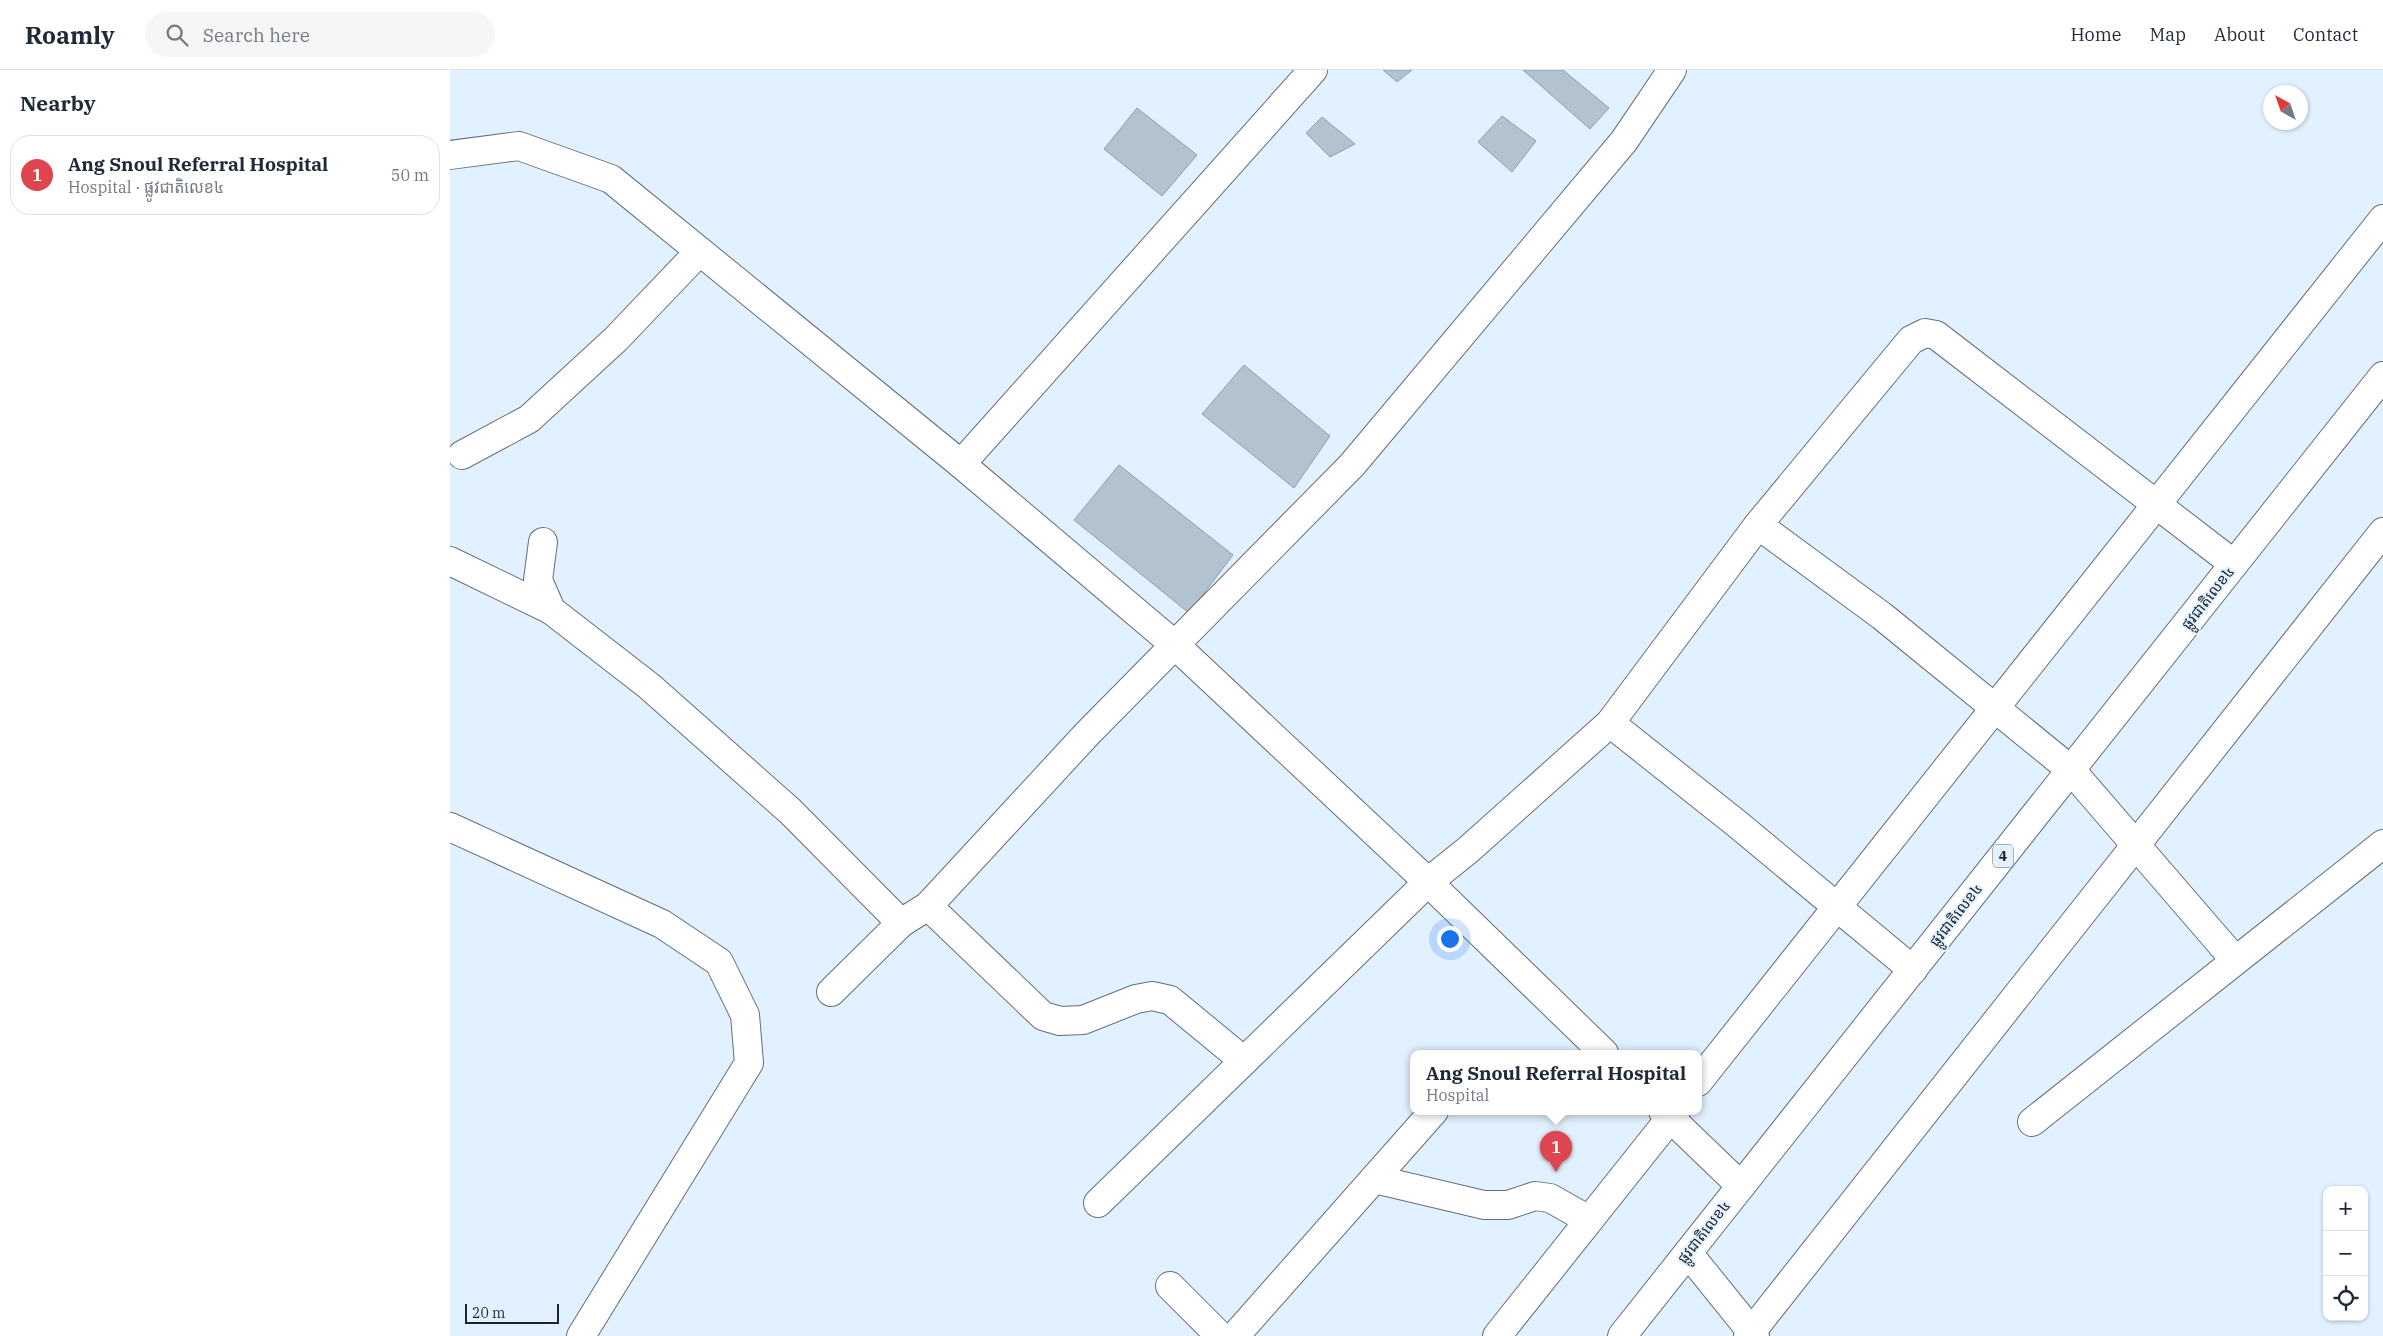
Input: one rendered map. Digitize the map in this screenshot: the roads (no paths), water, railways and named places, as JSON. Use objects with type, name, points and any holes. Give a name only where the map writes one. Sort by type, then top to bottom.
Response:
[{"type":"main road","points":[[961,464],[1313,70]]},
{"type":"main road","points":[[831,992],[901,923],[928,906],[1087,734],[1352,465],[1624,141],[1672,70]]},
{"type":"main road","points":[[450,156],[519,146],[611,179],[961,464],[1175,646],[1428,882],[1601,1050]]},
{"type":"main road","points":[[1702,1077],[2383,219]]},
{"type":"main road","points":[[462,455],[529,419],[616,339],[699,252]]},
{"type":"main road","points":[[1098,1203],[1428,882],[1468,850],[1610,723],[1758,525],[1911,340],[1924,333],[1936,335],[2234,564]]},
{"type":"main road","name":"ផ្លូវជាតិលេខ៤","points":[[1622,1336],[2383,376]]},
{"type":"main road","points":[[1758,525],[1882,616],[2071,770],[2235,960]]},
{"type":"main road","points":[[1688,1254],[1751,1335],[2383,532]]},
{"type":"main road","points":[[543,542],[538,580],[551,610]]},
{"type":"main road","points":[[450,561],[551,610],[649,686],[790,811],[901,923]]},
{"type":"main road","points":[[1610,723],[1736,823],[1912,970]]},
{"type":"main road","points":[[450,826],[662,924],[719,962],[746,1015],[749,1062],[581,1336]]},
{"type":"main road","points":[[2032,1122],[2383,844]]},
{"type":"main road","points":[[928,906],[1043,1016],[1060,1021],[1083,1020],[1136,999],[1152,996],[1170,1000],[1244,1061]]},
{"type":"main road","points":[[1236,1336],[1430,1115]]},
{"type":"main road","points":[[1497,1336],[1589,1220],[1668,1115]]},
{"type":"main road","points":[[1672,1115],[1741,1186]]},
{"type":"main road","points":[[1374,1179],[1484,1205],[1508,1204],[1535,1196],[1550,1198],[1589,1220]]},
{"type":"main road","points":[[1170,1286],[1220,1336]]},
{"type":"place","name":"Ang Snoul Referral Hospital","points":[[1556,1172]]}]
